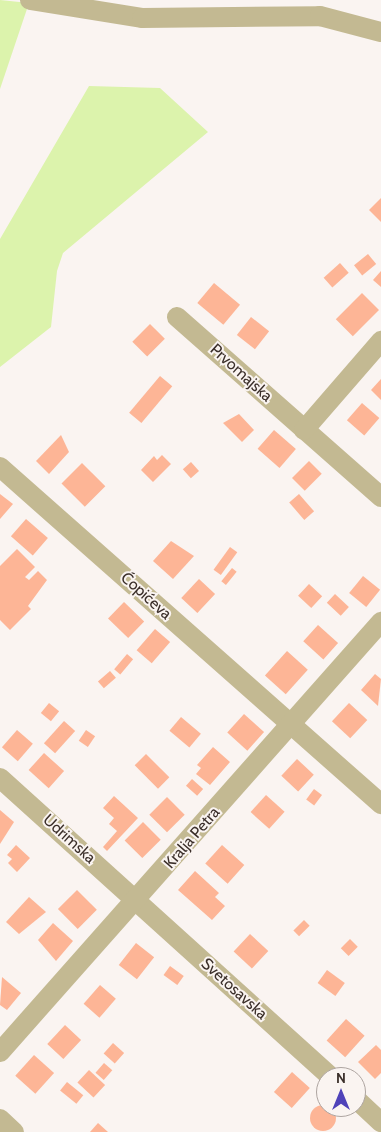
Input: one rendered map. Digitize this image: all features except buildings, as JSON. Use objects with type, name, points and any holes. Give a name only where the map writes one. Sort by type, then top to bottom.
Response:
[{"type":"street","points":[[30,0],[142,18],[320,16],[381,32]]},
{"type":"street","name":"Prvomajska","points":[[177,317],[381,498]]},
{"type":"street","points":[[304,430],[381,340]]},
{"type":"street","name":"Ćopićeva","points":[[0,467],[381,804]]},
{"type":"street","name":"Kralja Petra","points":[[0,1052],[137,901],[381,622]]},
{"type":"street","name":"Udrimska","points":[[0,778],[137,901]]},
{"type":"street","name":"Svetosavska","points":[[137,901],[320,1067]]},
{"type":"street","points":[[366,1108],[381,1122]]},
{"type":"street","points":[[0,1119],[14,1132]]},
{"type":"green space","points":[[0,0],[29,3],[0,89]]},
{"type":"green space","points":[[89,86],[160,88],[208,132],[63,253],[57,271],[51,327],[0,367],[0,239]]}]
